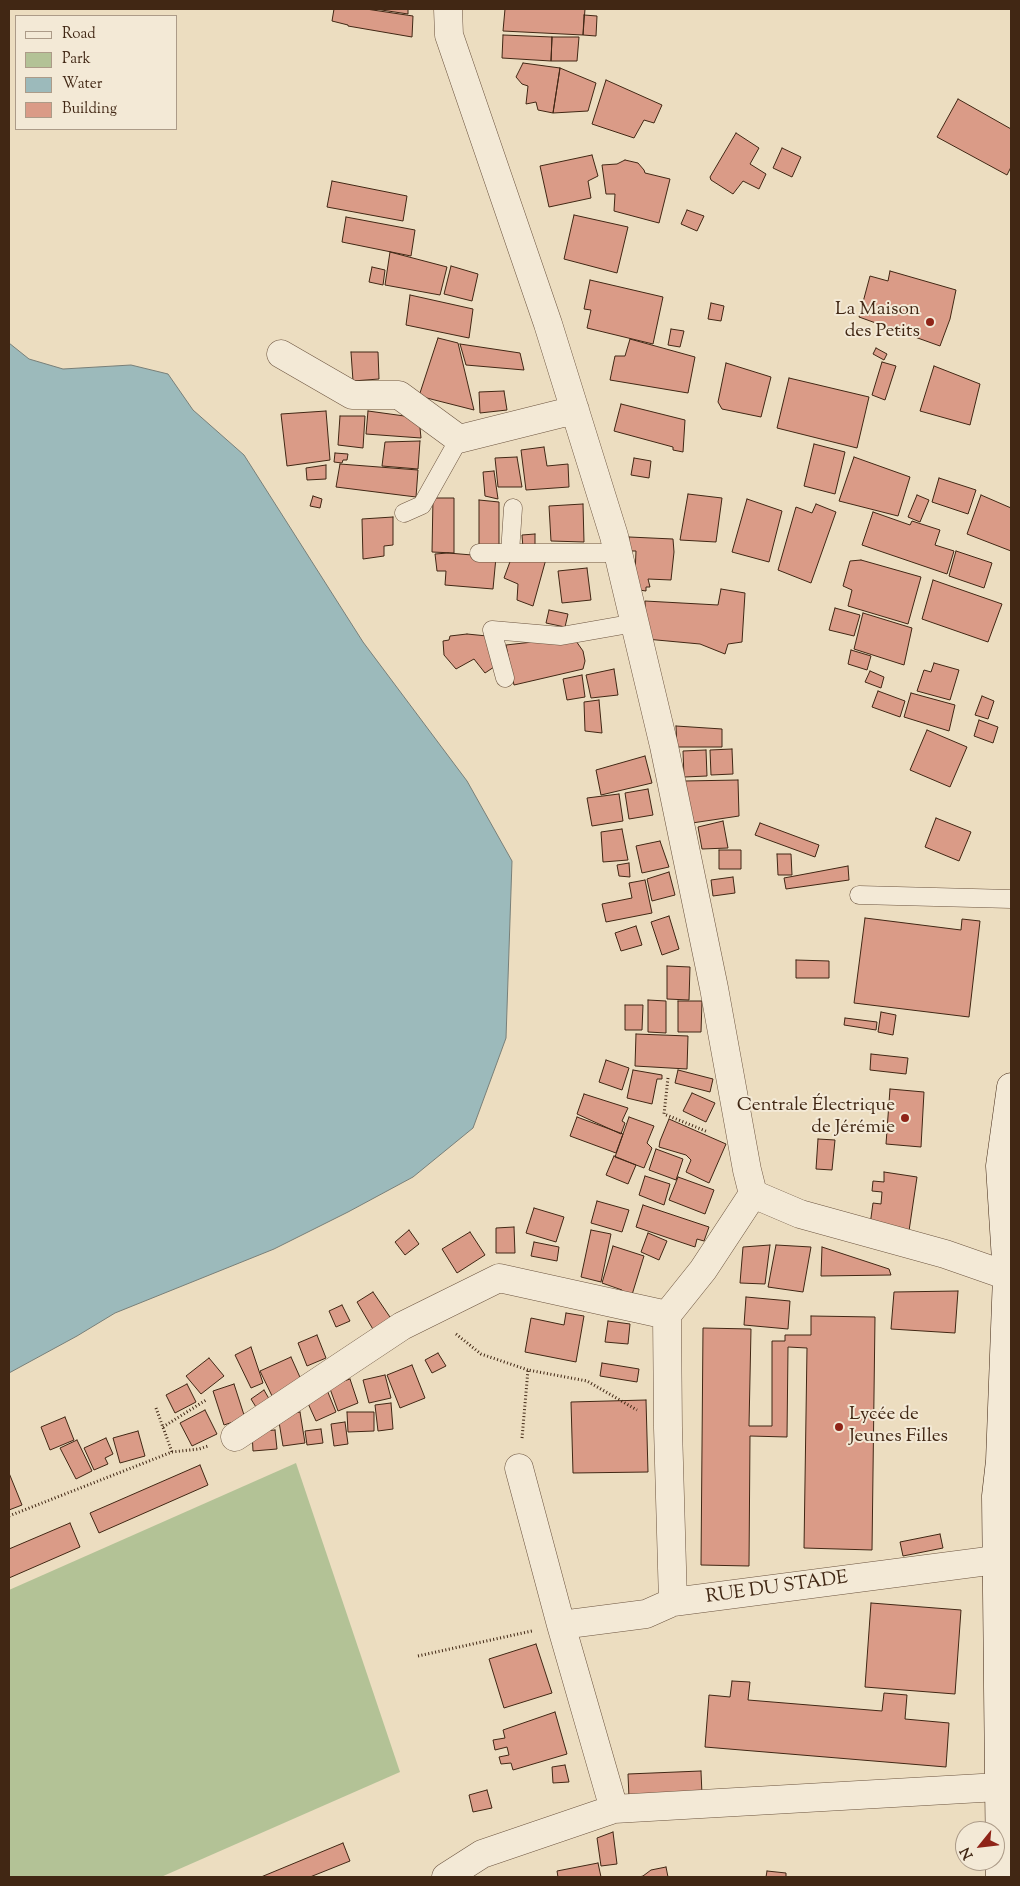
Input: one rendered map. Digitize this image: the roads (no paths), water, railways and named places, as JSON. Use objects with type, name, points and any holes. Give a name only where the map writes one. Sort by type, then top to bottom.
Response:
[{"type":"street","points":[[448,9],[449,35],[548,324],[618,553],[664,746],[712,979],[753,1194],[703,1270],[667,1315],[673,1602]]},
{"type":"street","points":[[281,354],[352,395],[399,395],[459,439],[575,410]]},
{"type":"street","points":[[1000,1877],[999,1787],[1004,1681],[996,1560],[1004,1499],[1006,1461],[1009,1276],[1006,1165],[1011,1087]]},
{"type":"street","points":[[753,1194],[800,1214],[945,1254],[1009,1276]]},
{"type":"street","points":[[234,1436],[402,1326],[499,1278],[667,1315]]},
{"type":"street","points":[[519,1468],[561,1625],[614,1809]]},
{"type":"street","name":"RUE DU STADE","points":[[561,1625],[646,1614],[673,1602],[996,1560]]},
{"type":"street","points":[[446,1877],[482,1854],[614,1809],[999,1787]]},
{"type":"lane","points":[[404,513],[422,505],[459,439]]},
{"type":"lane","points":[[510,552],[513,508]]},
{"type":"lane","points":[[479,553],[618,553]]},
{"type":"lane","points":[[505,678],[492,630],[561,636],[635,623]]},
{"type":"lane","points":[[859,895],[1011,899]]},
{"type":"water","points":[[9,343],[29,359],[63,369],[131,365],[168,374],[193,410],[244,455],[363,642],[467,781],[512,861],[506,1038],[473,1128],[413,1177],[348,1212],[274,1249],[115,1313],[9,1373]]},
{"type":"place","name":"La Maison des Petits","points":[[930,322]]},
{"type":"place","name":"Centrale Électrique de Jérémie","points":[[905,1118]]},
{"type":"place","name":"Lycée de Jeunes Filles","points":[[839,1427]]}]
